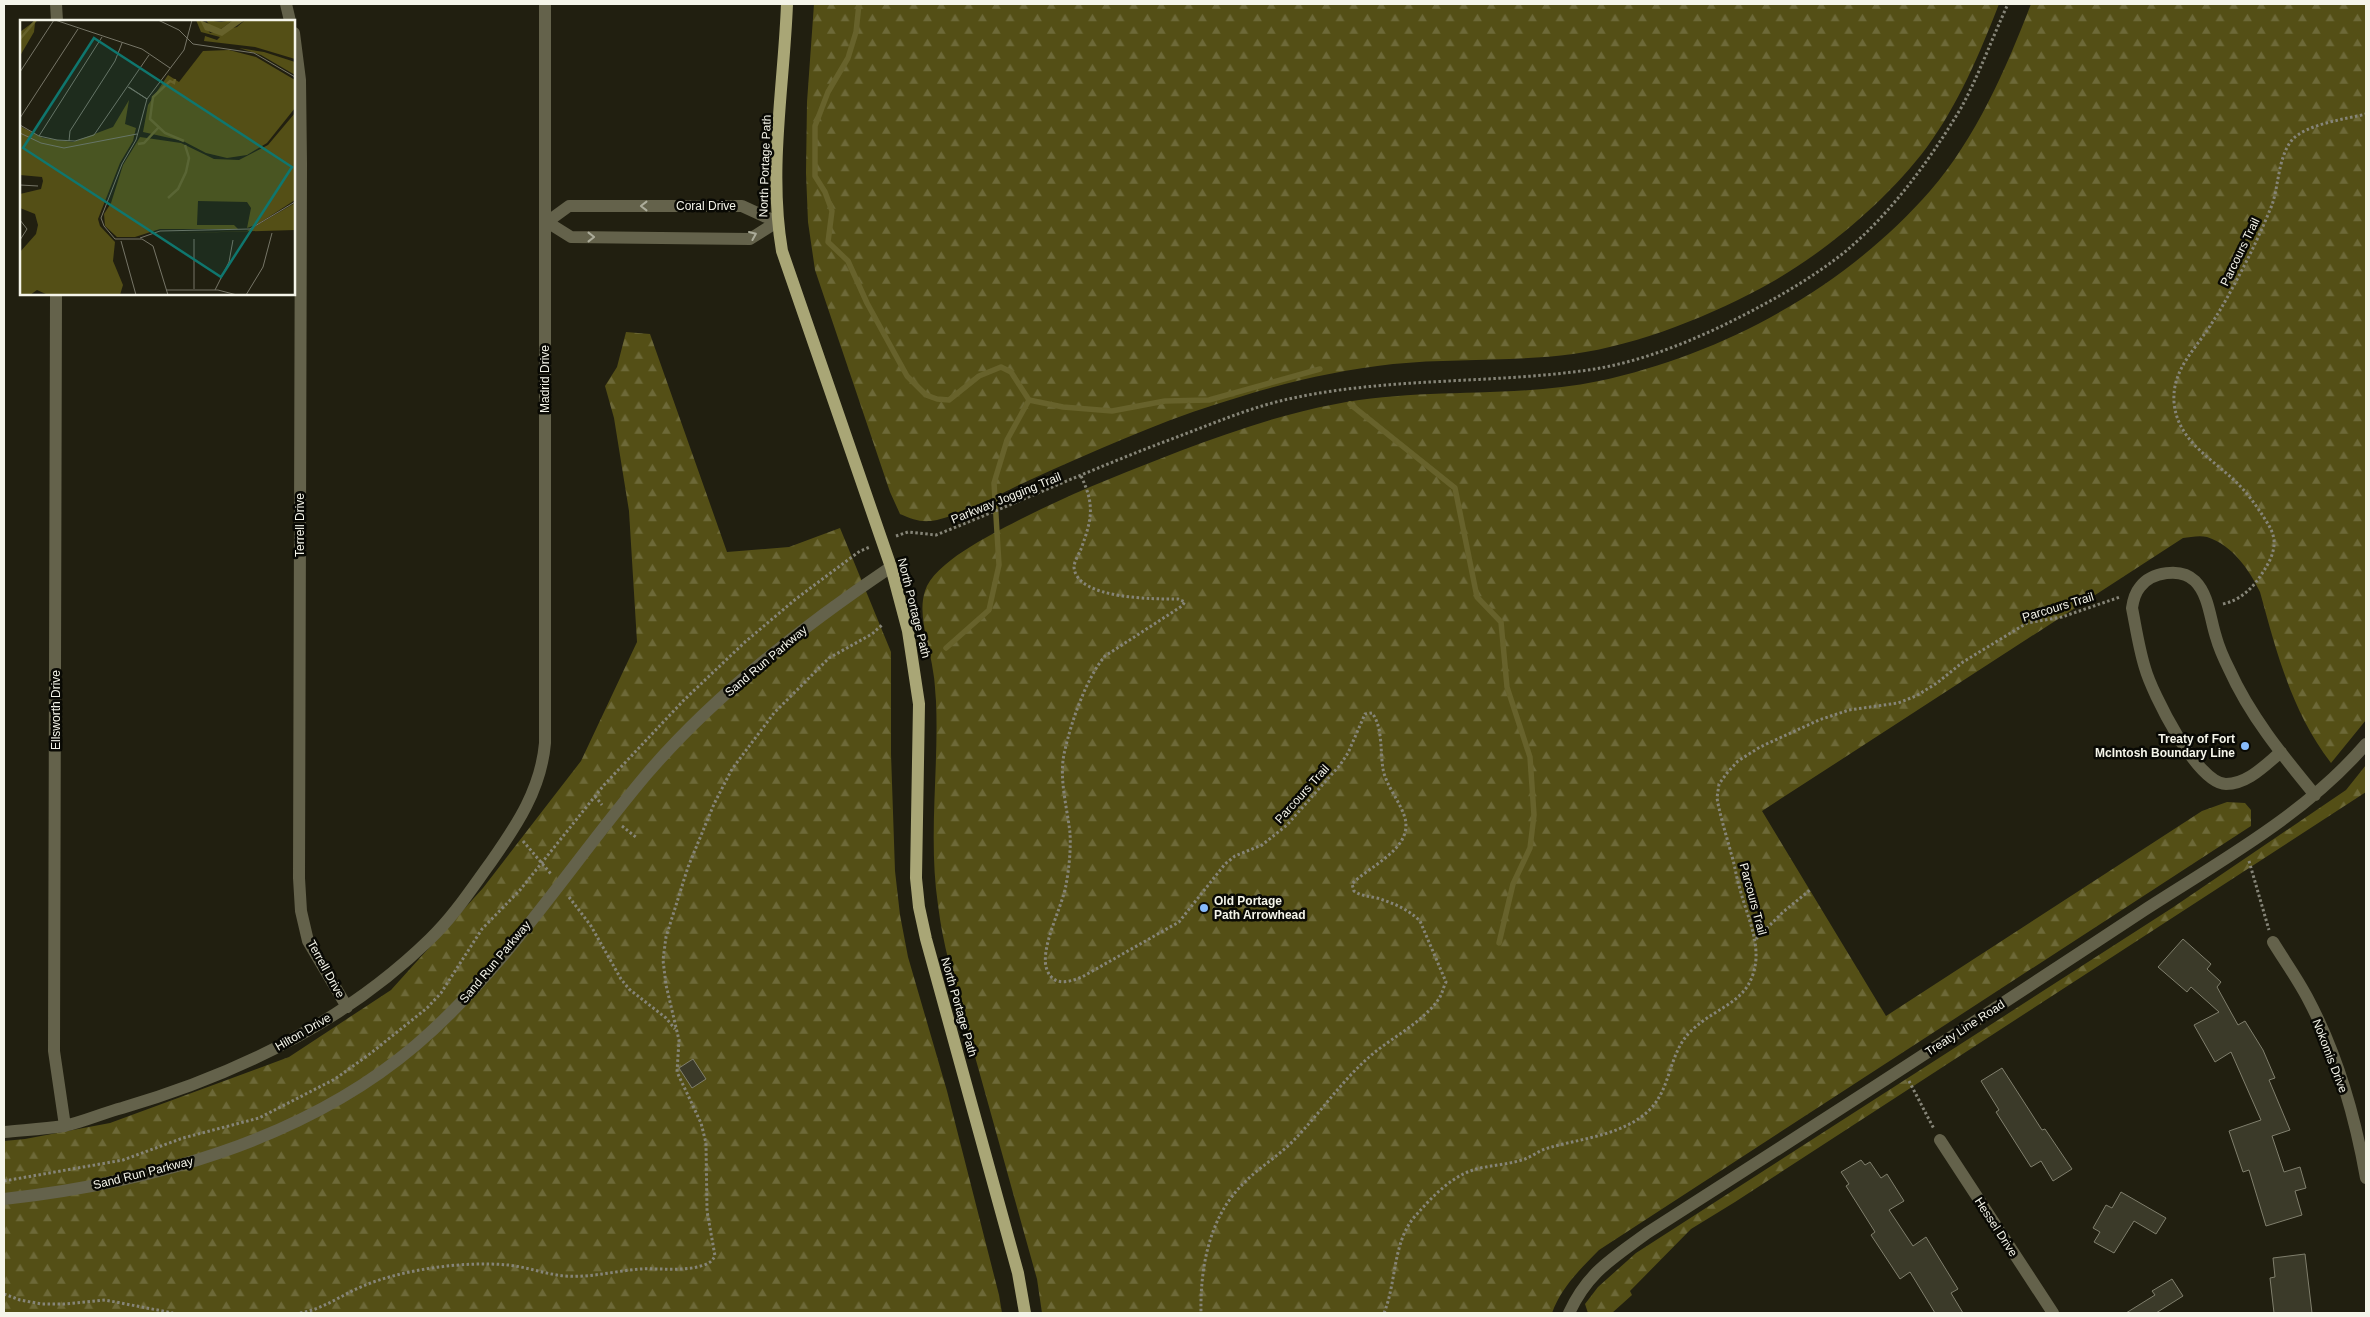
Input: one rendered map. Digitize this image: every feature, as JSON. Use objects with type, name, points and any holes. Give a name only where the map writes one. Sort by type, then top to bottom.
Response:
[{"type":"main road","name":"North Portage Path","points":[[788,4],[776,175],[777,222],[782,251],[891,568],[908,631],[919,704],[916,858],[919,907],[926,939],[1018,1273],[1025,1313]]},
{"type":"street","points":[[56,4],[57,20]]},
{"type":"street","points":[[286,4],[290,20]]},
{"type":"street","name":"Madrid Drive","points":[[544,755],[547,222],[546,4]]},
{"type":"street","name":"Terrell Drive","points":[[295,40],[300,80],[301,164],[299,878],[301,911],[308,940],[347,1007]]},
{"type":"street","name":"Coral Drive","points":[[547,222],[569,206],[742,206],[777,222]]},
{"type":"street","points":[[547,222],[571,237],[750,239],[777,222]]},
{"type":"street","name":"Ellsworth Drive","points":[[56,295],[54,1051],[65,1126]]},
{"type":"street","name":"Sand Run Parkway","points":[[4,1199],[80,1188],[198,1159],[293,1123],[344,1096],[415,1046],[478,985],[648,772],[700,719],[802,630],[891,568]]},
{"type":"street","points":[[2280,752],[2251,777],[2224,784],[2214,780],[2197,764],[2160,704],[2145,669],[2132,608],[2140,586],[2152,578],[2167,573],[2180,573],[2197,582],[2204,593],[2216,638],[2229,670],[2250,709],[2280,752],[2315,795]]},
{"type":"street","name":"Treaty Line Road","points":[[1568,1313],[1585,1283],[1605,1264],[1640,1238],[2045,978],[2244,845],[2326,787],[2366,744]]},
{"type":"street","name":"Hilton Drive","points":[[4,1132],[65,1126],[159,1098],[213,1077],[292,1040],[347,1007],[399,968],[431,938],[470,892],[522,814],[537,785],[544,755]]},
{"type":"street","name":"Nokomis Drive","points":[[2273,942],[2307,997],[2330,1047],[2359,1142],[2366,1178]]},
{"type":"street","name":"Hessel Drive","points":[[1940,1140],[2053,1313]]},
{"type":"path","name":"Parkway Jogging Trail","points":[[936,535],[1028,499],[1130,455],[1237,414],[1293,398],[1346,388],[1562,373],[1598,368],[1650,355],[1712,331],[1754,310],[1816,273],[1848,250],[1902,194],[1962,106],[2008,4]]},
{"type":"path","name":"Parcours Trail","points":[[2208,607],[2230,602],[2254,586],[2273,552],[2274,539],[2270,527],[2253,502],[2235,481],[2197,449],[2187,435],[2174,405],[2177,376],[2185,360],[2225,303],[2248,258],[2272,204],[2282,165],[2292,140],[2316,127],[2366,114]]},
{"type":"path","name":"Parcours Trail","points":[[1081,476],[1091,498],[1092,515],[1074,567],[1078,577],[1092,587],[1119,596],[1178,599],[1185,602],[1182,606],[1104,656],[1096,666],[1088,683],[1062,762],[1070,835],[1066,884],[1045,955],[1047,970],[1055,980],[1066,983],[1082,977],[1178,922],[1225,864],[1236,856],[1262,845],[1286,825],[1340,765],[1348,753],[1360,721],[1365,714],[1372,712],[1378,732],[1383,771],[1405,819],[1405,831],[1398,844],[1387,856],[1352,884],[1354,891],[1360,895],[1376,898],[1403,908],[1420,921],[1446,982],[1439,999],[1425,1013],[1368,1058],[1294,1140],[1246,1181],[1230,1199],[1215,1224],[1206,1254],[1201,1294],[1202,1313]]},
{"type":"path","name":"Parcours Trail","points":[[1384,1313],[1400,1248],[1415,1215],[1454,1179],[1472,1170],[1524,1159],[1548,1148],[1582,1140],[1641,1118],[1664,1092],[1679,1046],[1685,1037],[1696,1026],[1739,998],[1746,991],[1753,974],[1756,939],[1739,888],[1717,798],[1719,784],[1738,761],[1760,746],[1819,720],[1849,710],[1898,703],[1916,696],[1978,653],[2027,623],[2062,617],[2114,597],[2136,595]]},
{"type":"path","points":[[300,1313],[332,1303],[361,1287],[377,1281],[420,1271],[500,1264],[523,1266],[563,1276],[582,1276],[640,1269],[676,1269],[703,1266],[711,1262],[715,1256],[707,1211],[706,1143],[701,1123],[677,1072],[677,1031],[666,985],[663,960],[666,937],[688,867],[714,804],[732,769],[774,714],[829,658],[872,634],[883,624]]},
{"type":"path","points":[[511,831],[534,851],[591,926],[629,989],[666,1018],[677,1031]]},
{"type":"path","points":[[2244,845],[2273,942]]},
{"type":"path","points":[[1756,939],[1783,912],[1810,890]]},
{"type":"path","points":[[1902,1069],[1940,1140]]},
{"type":"path","points":[[4,1294],[20,1300],[42,1304],[113,1300],[173,1313]]},
{"type":"green space","points":[[814,4],[1999,4],[1976,60],[1949,114],[1927,147],[1894,186],[1856,222],[1814,255],[1772,282],[1725,306],[1675,327],[1624,344],[1598,350],[1528,358],[1393,364],[1326,375],[1282,385],[1238,397],[1170,420],[1077,459],[949,517],[922,521],[900,514],[890,492],[815,270],[808,222],[806,173],[807,102]]},
{"type":"green space","points":[[2031,4],[2366,4],[2366,720],[2331,763],[2317,744],[2287,682],[2260,592],[2251,575],[2232,552],[2216,541],[2201,536],[2183,538],[1762,811],[1886,1016],[2202,811],[2227,802],[2245,803],[2251,810],[2251,826],[1599,1250],[1560,1295],[1552,1313],[1042,1313],[1037,1279],[953,979],[938,905],[934,854],[936,701],[934,675],[922,610],[925,591],[931,580],[940,569],[966,549],[1040,509],[1140,467],[1257,424],[1316,408],[1368,399],[1534,390],[1599,381],[1646,369],[1692,354],[1736,335],[1780,312],[1821,287],[1860,258],[1896,226],[1930,191],[1962,149],[1976,126],[2000,78]]},
{"type":"green space","points":[[626,332],[650,334],[727,552],[789,547],[840,528],[891,652],[891,754],[895,871],[900,915],[908,957],[947,1091],[1002,1313],[4,1313],[4,1141],[25,1139],[110,1123],[289,1057],[391,990],[483,888],[581,761],[637,642],[629,511],[614,418],[605,386],[617,367]]},
{"type":"green space","points":[[2366,765],[2366,792],[1691,1229],[1630,1291],[1632,1295],[1612,1313],[1588,1313],[1585,1304],[1598,1287],[1636,1253],[2172,908],[2346,790]]},
{"type":"building","points":[[2183,939],[2211,964],[2207,969],[2221,982],[2217,987],[2238,1025],[2245,1021],[2263,1050],[2275,1078],[2269,1080],[2290,1130],[2272,1136],[2284,1172],[2300,1167],[2306,1188],[2295,1191],[2302,1215],[2266,1226],[2249,1170],[2243,1172],[2229,1131],[2261,1120],[2231,1052],[2215,1062],[2194,1025],[2219,1012],[2191,987],[2187,992],[2158,967]]},
{"type":"building","points":[[693,1059],[706,1079],[692,1088],[679,1068]]},
{"type":"building","points":[[2002,1068],[2042,1130],[2045,1129],[2072,1169],[2053,1181],[2041,1161],[2031,1167],[1996,1112],[1999,1110],[1981,1081]]},
{"type":"building","points":[[1861,1160],[1865,1165],[1870,1162],[1881,1178],[1887,1174],[1904,1201],[1889,1210],[1913,1246],[1926,1237],[1958,1289],[1951,1293],[1963,1313],[1935,1313],[1910,1272],[1900,1279],[1871,1235],[1875,1232],[1846,1186],[1849,1184],[1841,1172]]},
{"type":"building","points":[[2121,1192],[2166,1218],[2156,1234],[2134,1221],[2114,1253],[2094,1242],[2100,1232],[2093,1228],[2106,1205],[2112,1208]]},
{"type":"building","points":[[2305,1254],[2312,1313],[2274,1313],[2270,1278],[2275,1277],[2273,1258]]},
{"type":"building","points":[[2172,1279],[2183,1296],[2156,1313],[2126,1313],[2155,1295],[2152,1291]]},
{"type":"waterway","points":[[859,4],[856,32],[848,58],[828,92],[815,126],[815,176],[825,192],[832,211],[828,242],[848,261],[867,303],[907,376],[926,395],[937,399],[949,400],[979,376],[1001,367],[1011,372],[1029,400],[1063,407],[1112,411],[1165,401],[1209,400],[1320,369]]},
{"type":"waterway","points":[[946,648],[989,610],[999,565],[994,483],[1007,440],[1029,400]]},
{"type":"waterway","points":[[1350,404],[1455,488],[1477,597],[1501,622],[1507,687],[1530,757],[1534,815],[1530,848],[1513,884],[1499,943]]},
{"type":"place","name":"Treaty of Fort McIntosh Boundary Line","points":[[2245,746]]},
{"type":"place","name":"Old Portage Path Arrowhead","points":[[1204,908]]}]
